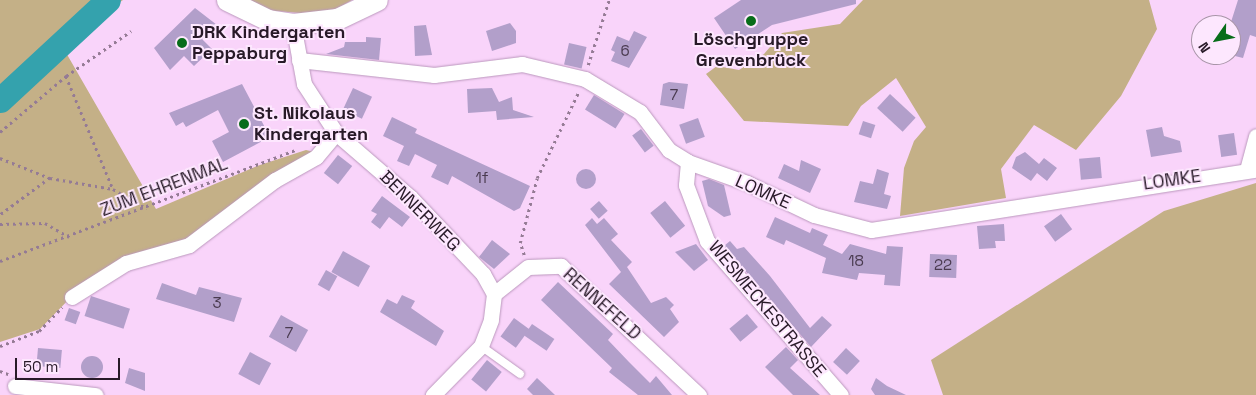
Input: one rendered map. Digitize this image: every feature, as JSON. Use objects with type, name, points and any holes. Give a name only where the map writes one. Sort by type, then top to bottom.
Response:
[{"type":"street","points":[[227,0],[268,20],[293,24],[337,19],[376,0]]},
{"type":"street","name":"BENNERWEG","points":[[293,24],[304,84],[336,133],[410,197],[483,274],[494,294]]},
{"type":"street","name":"LOMKE","points":[[299,60],[434,75],[522,64],[585,79],[640,112],[668,150],[688,162],[747,183],[814,215],[871,230],[1251,170]]},
{"type":"street","points":[[72,297],[126,264],[189,245],[275,180],[316,157],[336,133]]},
{"type":"street","points":[[1251,170],[1256,136]]},
{"type":"street","name":"WESMECKESTRASSE","points":[[688,162],[686,185],[707,241],[841,395]]},
{"type":"street","name":"RENNEFELD","points":[[528,266],[552,264],[571,272],[699,395]]},
{"type":"street","points":[[433,395],[480,346],[491,320],[494,294],[528,266]]},
{"type":"street","points":[[15,386],[95,395]]},
{"type":"lane","points":[[480,346],[520,374]]},
{"type":"path","points":[[528,266],[520,244],[538,178],[585,79],[610,0]]},
{"type":"path","points":[[0,132],[66,76],[132,30]]},
{"type":"path","points":[[66,76],[112,189]]},
{"type":"path","name":"ZUM EHRENMAL","points":[[0,261],[208,186],[256,162],[302,148]]},
{"type":"path","points":[[0,158],[50,178],[112,189],[147,209]]},
{"type":"path","points":[[0,215],[50,178]]},
{"type":"path","points":[[0,224],[45,223],[70,237]]},
{"type":"path","points":[[0,346],[39,330],[72,297]]},
{"type":"shaded area","points":[[0,0],[123,0],[61,44],[156,209],[257,166],[306,150],[314,152],[187,241],[75,293],[40,329],[0,342]]},
{"type":"shaded area","points":[[243,0],[352,0],[333,11],[312,14],[264,10]]},
{"type":"shaded area","points":[[863,0],[1149,0],[1157,29],[1121,96],[1076,150],[1034,125],[1001,169],[1006,198],[900,216],[904,168],[914,141],[926,127],[896,78],[861,106],[848,126],[744,121],[706,74],[717,66],[739,70],[764,54],[782,33],[840,24]]},
{"type":"shaded area","points":[[1256,183],[1256,395],[943,395],[931,360],[1164,211]]},
{"type":"building","name":"Löschgruppe Grevenbrück","points":[[741,0],[856,0],[856,4],[772,25],[735,49],[714,18]]},
{"type":"building","points":[[1238,0],[1256,0],[1256,37],[1250,35],[1243,58],[1241,58],[1241,15],[1233,15]]},
{"type":"building","name":"DRK Kindergarten Peppaburg","points":[[195,8],[217,25],[202,39],[212,49],[194,66],[184,56],[170,70],[154,48]]},
{"type":"building","points":[[510,23],[516,31],[516,43],[492,51],[486,31]]},
{"type":"building","points":[[426,25],[432,55],[415,56],[414,26]]},
{"type":"building","points":[[634,31],[647,37],[629,68],[611,61],[615,52],[611,50],[617,36],[629,41]]},
{"type":"building","points":[[366,37],[381,38],[379,60],[326,54],[344,47],[345,42],[366,42]]},
{"type":"building","points":[[569,43],[587,47],[582,68],[564,64]]},
{"type":"building","points":[[669,82],[688,84],[684,109],[660,105],[663,84]]},
{"type":"building","name":"St. Nikolaus Kindergarten","points":[[242,84],[270,137],[223,162],[212,141],[229,132],[218,110],[186,127],[183,122],[176,126],[169,113]]},
{"type":"building","points":[[353,88],[372,97],[362,119],[343,110]]},
{"type":"building","points":[[492,88],[499,102],[512,97],[513,110],[534,117],[497,120],[496,111],[468,113],[467,89]]},
{"type":"building","points":[[890,94],[916,118],[903,132],[877,108]]},
{"type":"building","points":[[594,95],[625,114],[616,128],[585,109]]},
{"type":"building","points":[[392,117],[417,129],[415,133],[530,186],[520,208],[514,211],[452,176],[448,185],[431,177],[437,165],[415,154],[409,166],[397,161],[404,146],[383,136]]},
{"type":"building","points":[[698,118],[705,137],[686,144],[679,125]]},
{"type":"building","points":[[863,121],[875,125],[871,138],[859,134]]},
{"type":"building","points":[[1162,127],[1164,136],[1180,141],[1182,152],[1151,157],[1146,130]]},
{"type":"building","points":[[641,129],[654,146],[645,152],[632,136]]},
{"type":"building","points":[[1234,133],[1237,155],[1221,157],[1218,135]]},
{"type":"building","points":[[1025,152],[1039,164],[1044,158],[1057,168],[1047,181],[1037,173],[1031,181],[1012,168],[1016,157]]},
{"type":"building","points":[[338,155],[352,166],[338,184],[324,173]]},
{"type":"building","points":[[1100,157],[1102,178],[1081,180],[1079,159]]},
{"type":"building","points":[[801,160],[821,169],[810,193],[778,178],[784,164],[799,171]]},
{"type":"building","points":[[586,169],[593,172],[596,179],[593,186],[586,189],[579,186],[576,179],[579,172]]},
{"type":"building","points":[[877,169],[889,173],[884,194],[891,196],[887,209],[854,202],[860,181],[873,184]]},
{"type":"building","points":[[709,179],[724,185],[731,215],[724,217],[708,206],[702,181]]},
{"type":"building","points":[[382,196],[410,217],[402,227],[389,217],[380,229],[371,222],[377,214],[371,211]]},
{"type":"building","points":[[599,201],[608,211],[599,219],[590,209]]},
{"type":"building","points":[[665,201],[685,226],[670,238],[650,213]]},
{"type":"building","points":[[1061,214],[1072,229],[1055,242],[1044,226]]},
{"type":"building","points":[[775,217],[810,233],[812,228],[828,235],[823,245],[842,254],[850,244],[886,254],[887,246],[903,247],[900,286],[884,285],[885,275],[859,273],[857,280],[822,273],[826,258],[786,240],[784,245],[766,237]]},
{"type":"building","points":[[592,218],[597,224],[604,218],[618,234],[611,240],[632,262],[627,267],[651,303],[666,297],[674,305],[670,309],[679,322],[664,337],[609,284],[621,272],[585,225]]},
{"type":"building","points":[[1004,224],[1005,241],[995,241],[996,248],[979,249],[977,226]]},
{"type":"building","points":[[492,240],[510,254],[494,269],[479,257]]},
{"type":"building","points":[[730,241],[737,249],[744,247],[770,276],[810,328],[822,316],[832,325],[811,347],[724,246]]},
{"type":"building","points":[[696,244],[708,260],[694,271],[675,252]]},
{"type":"building","points":[[343,251],[370,266],[358,287],[331,272]]},
{"type":"building","points":[[930,254],[957,255],[956,278],[929,277]]},
{"type":"building","points":[[326,270],[337,276],[329,291],[318,285]]},
{"type":"building","points":[[558,282],[613,334],[608,340],[650,383],[656,376],[672,395],[638,395],[609,372],[612,368],[541,300]]},
{"type":"building","points":[[162,283],[196,295],[199,287],[242,298],[234,322],[156,299]]},
{"type":"building","points":[[402,295],[415,301],[411,308],[444,331],[436,346],[380,312],[387,299],[397,304]]},
{"type":"building","points":[[91,296],[130,309],[124,329],[85,316]]},
{"type":"building","points":[[69,308],[80,312],[76,324],[65,320]]},
{"type":"building","points":[[747,314],[758,327],[740,342],[729,329]]},
{"type":"building","points":[[281,315],[308,330],[296,352],[269,337]]},
{"type":"building","points":[[514,318],[529,329],[516,348],[500,337]]},
{"type":"building","points":[[532,324],[554,339],[547,351],[524,336]]},
{"type":"building","points":[[786,347],[798,360],[790,368],[820,395],[793,395],[765,367]]},
{"type":"building","points":[[38,348],[62,350],[60,368],[36,366]]},
{"type":"building","points":[[846,348],[860,361],[847,375],[833,362]]},
{"type":"building","points":[[250,352],[271,363],[259,385],[238,374]]},
{"type":"building","points":[[92,356],[100,359],[103,367],[100,375],[92,378],[84,375],[81,367],[84,359]]},
{"type":"building","points":[[487,360],[502,372],[486,391],[471,379]]},
{"type":"building","points":[[129,368],[145,373],[145,391],[125,383]]},
{"type":"building","points":[[537,378],[555,395],[533,395],[527,389]]},
{"type":"building","points":[[876,378],[887,386],[906,395],[875,395],[871,389]]},
{"type":"waterway","points":[[0,100],[108,0]]},
{"type":"place","name":"Löschgruppe Grevenbrück","points":[[751,21]]},
{"type":"place","name":"DRK Kindergarten Peppaburg","points":[[182,43]]},
{"type":"place","name":"St. Nikolaus Kindergarten","points":[[244,124]]}]
